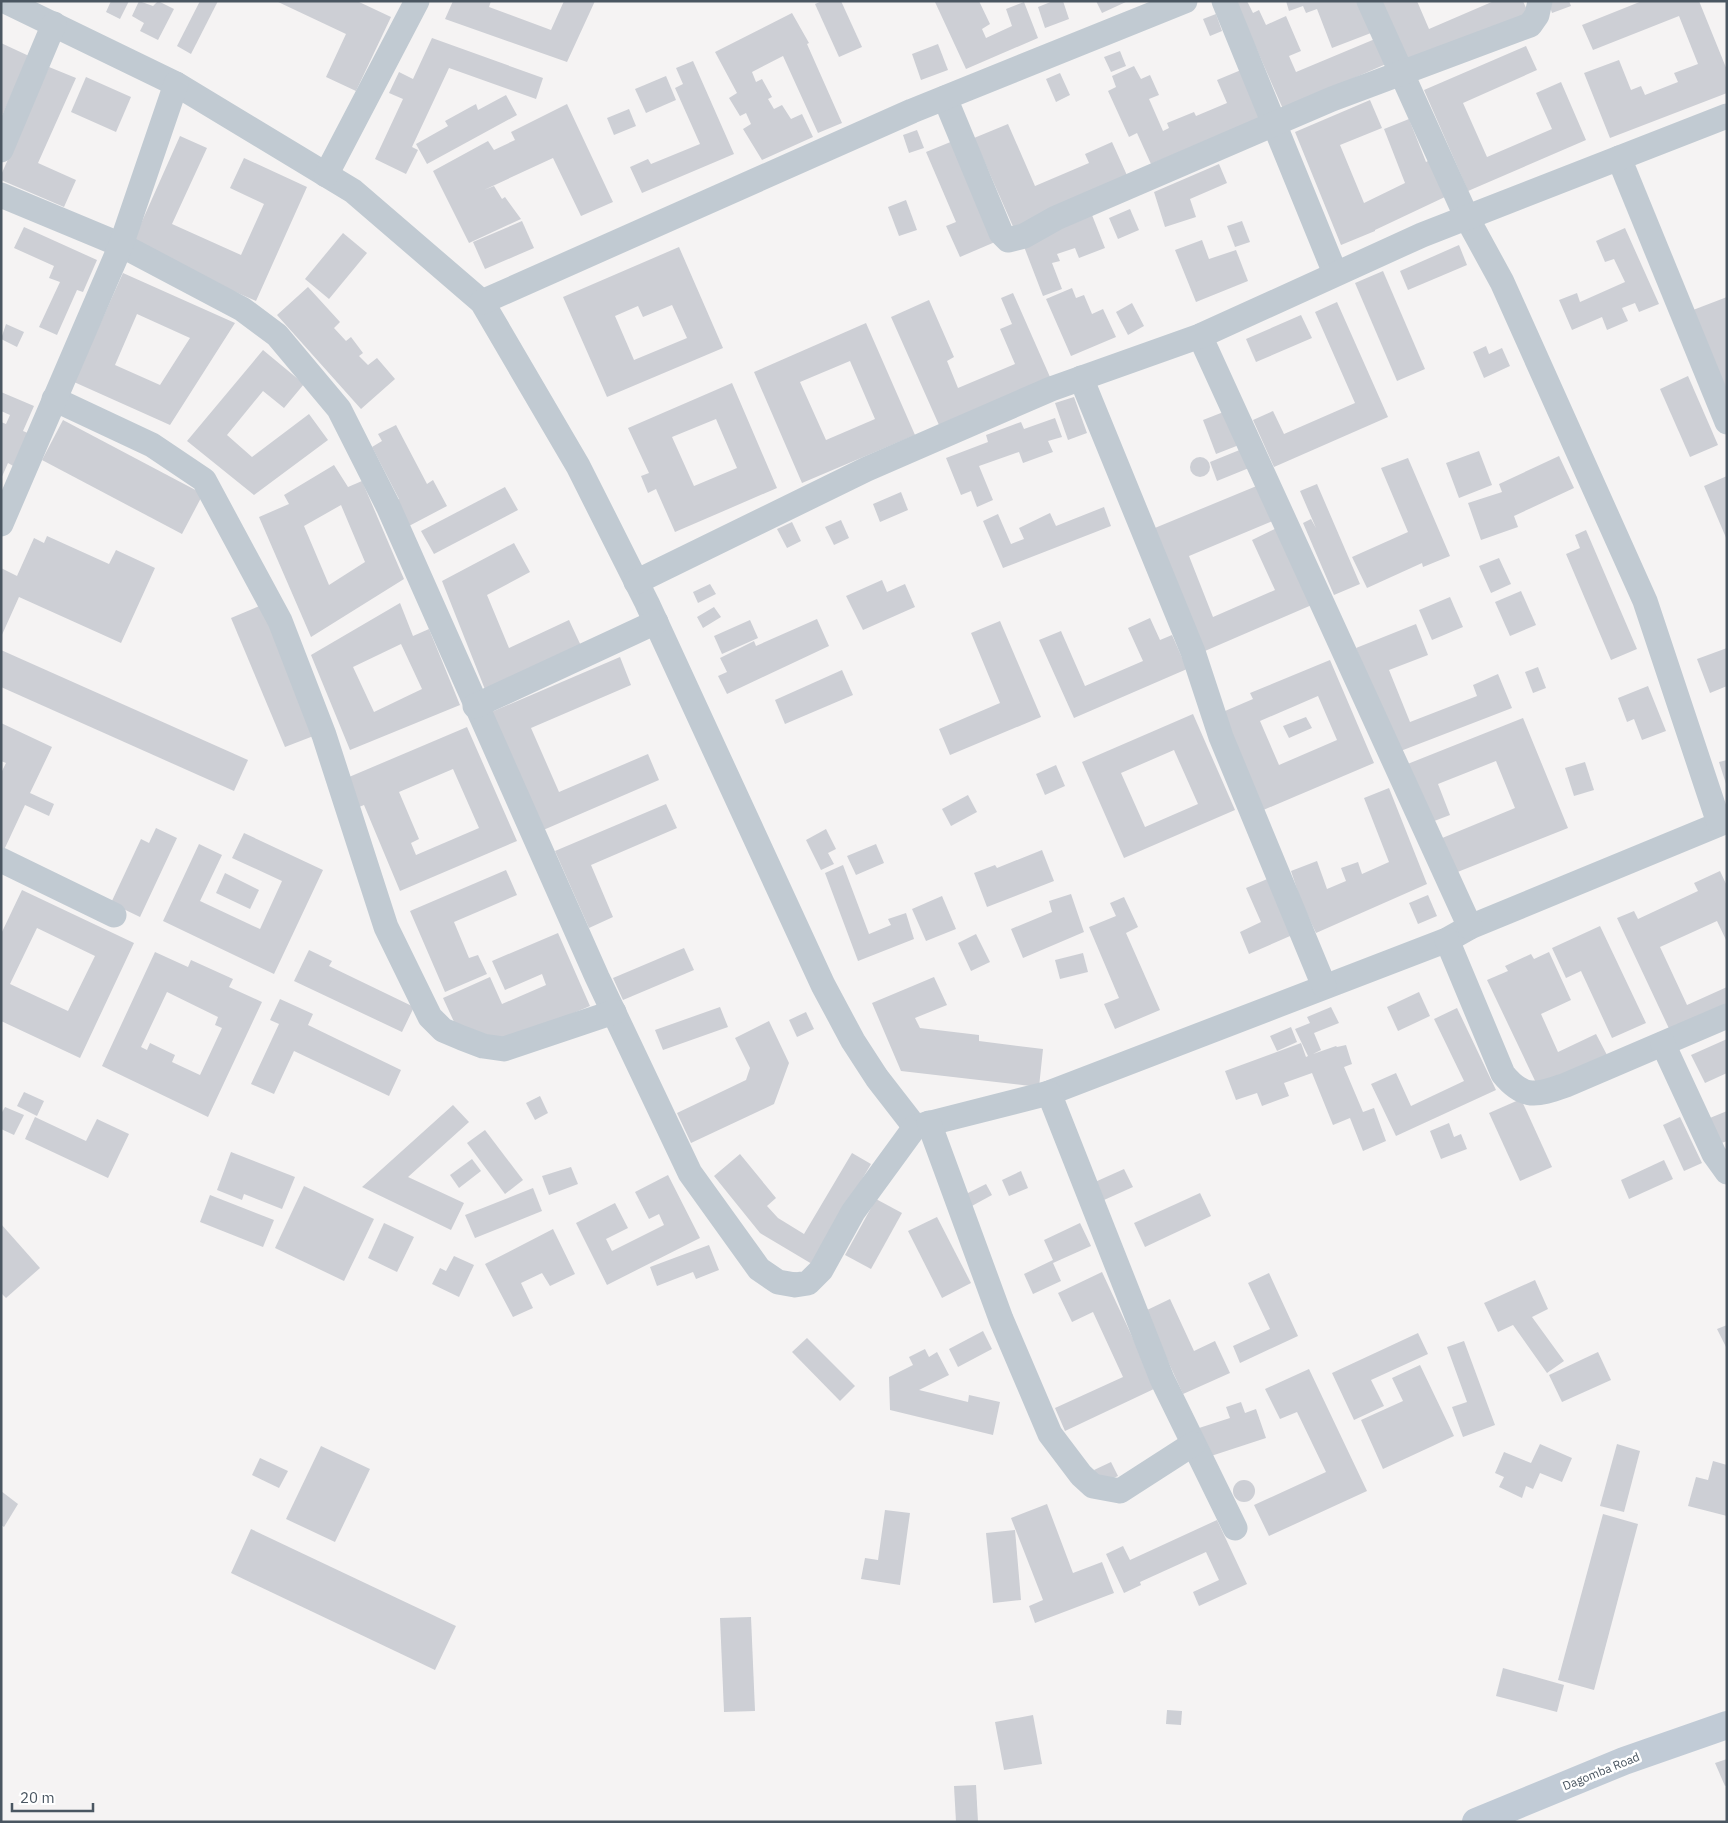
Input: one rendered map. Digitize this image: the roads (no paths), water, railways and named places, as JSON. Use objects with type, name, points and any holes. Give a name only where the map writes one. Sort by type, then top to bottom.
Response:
[{"type":"street","points":[[5,1],[176,84],[353,191],[482,302],[578,466],[656,622],[823,985],[853,1042],[877,1078],[922,1125],[1050,1434],[1081,1475],[1093,1486],[1120,1491],[1193,1444]]},
{"type":"street","points":[[326,175],[417,1]]},
{"type":"street","points":[[482,302],[945,98],[1185,1]]},
{"type":"street","points":[[1224,1],[1336,273]]},
{"type":"street","points":[[1,195],[121,245],[242,309],[277,335],[339,409],[388,506],[475,706],[690,1174],[759,1269],[778,1282],[795,1285],[808,1283],[821,1270],[853,1212],[922,1125],[1050,1093],[1447,940],[1470,927],[1723,822],[1646,601],[1502,282],[1467,218],[1369,1]]},
{"type":"street","points":[[945,98],[1001,232],[1008,240],[1024,236],[1056,218],[1275,123],[1530,25],[1538,14],[1540,1]]},
{"type":"street","points":[[1,150],[54,24]]},
{"type":"street","points":[[1,524],[121,245],[176,84]]},
{"type":"street","points":[[636,582],[866,469],[1081,378],[1200,336],[1336,273],[1467,218],[1727,116]]},
{"type":"street","points":[[1620,158],[1727,422]]},
{"type":"street","points":[[1200,336],[1470,927]]},
{"type":"street","points":[[1081,378],[1193,652],[1221,736],[1249,807],[1324,986]]},
{"type":"street","points":[[54,399],[152,445],[204,480],[280,621],[324,735],[386,927],[430,1017],[443,1030],[483,1046],[504,1049],[614,1012]]},
{"type":"street","points":[[475,706],[656,622]]},
{"type":"street","points":[[1,860],[114,915]]},
{"type":"street","points":[[1447,940],[1503,1074],[1515,1088],[1532,1093],[1543,1093],[1727,1016]]},
{"type":"street","points":[[1663,1044],[1714,1154],[1727,1172]]},
{"type":"street","points":[[1050,1093],[1162,1379],[1235,1528]]},
{"type":"street","name":"Dagomba Road","points":[[1476,1822],[1624,1761],[1727,1725]]}]
